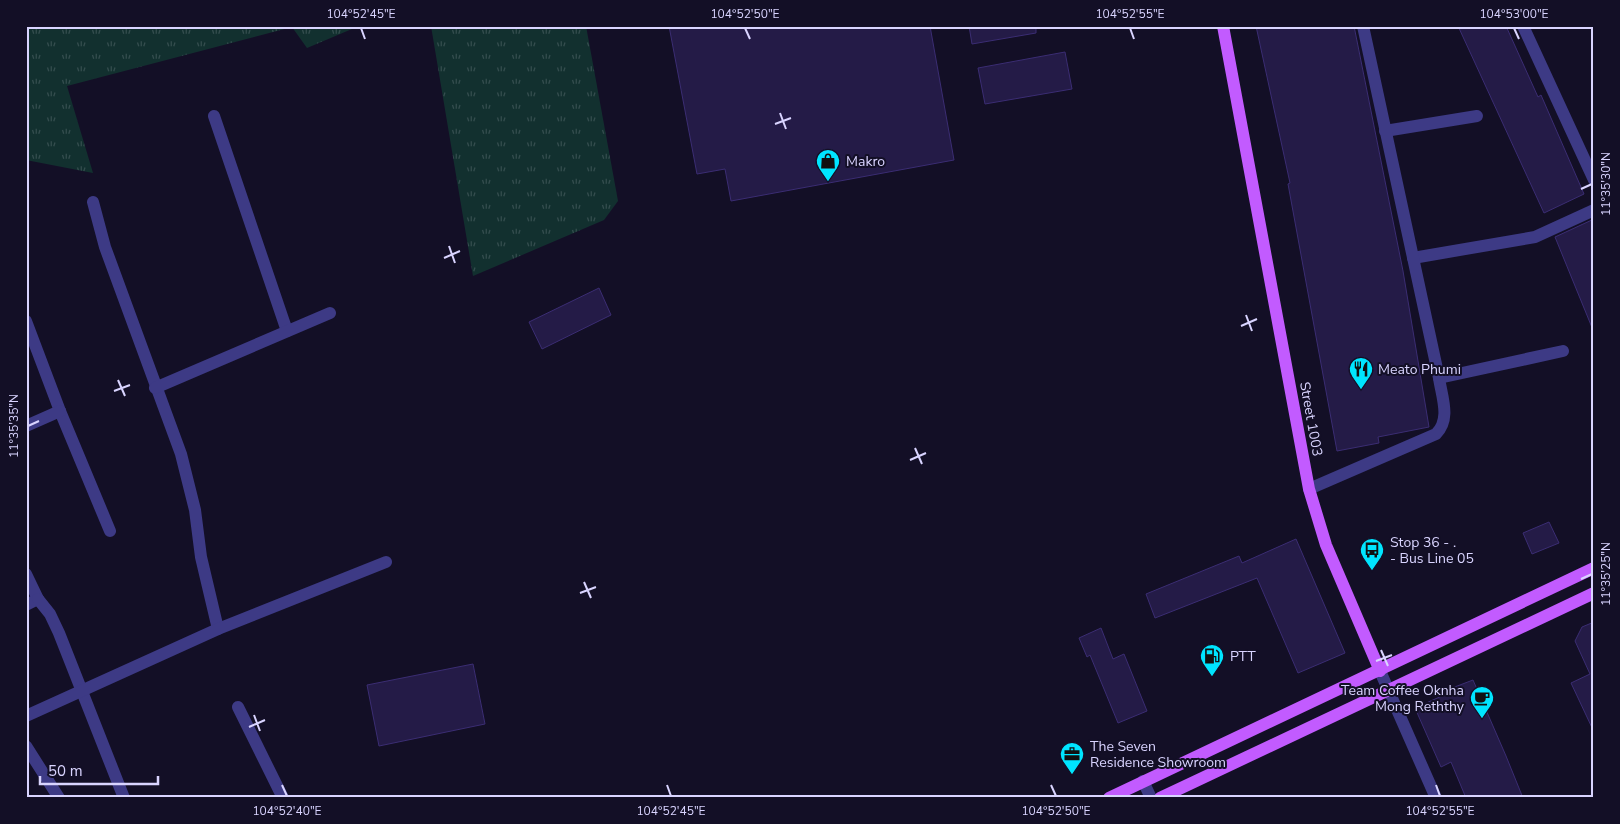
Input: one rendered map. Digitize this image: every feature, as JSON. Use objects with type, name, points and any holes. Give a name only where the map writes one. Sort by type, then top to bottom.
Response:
[{"type":"main road","name":"Street 1003","points":[[1223,26],[1309,489],[1326,545],[1380,671]]},
{"type":"main road","points":[[1108,798],[1124,794],[1144,781],[1380,671],[1594,568]]},
{"type":"main road","points":[[1160,798],[1594,593]]},
{"type":"street","points":[[1309,489],[1436,434],[1443,427],[1445,419],[1364,26]]},
{"type":"street","points":[[1523,26],[1594,180]]},
{"type":"street","points":[[214,116],[287,330]]},
{"type":"street","points":[[1385,132],[1477,116]]},
{"type":"street","points":[[93,202],[105,247],[155,388],[181,454],[195,510],[201,557],[218,629]]},
{"type":"street","points":[[1413,258],[1535,236],[1594,210]]},
{"type":"street","points":[[155,388],[330,313]]},
{"type":"street","points":[[26,321],[60,411],[110,531]]},
{"type":"street","points":[[1438,378],[1563,351]]},
{"type":"street","points":[[26,426],[60,411]]},
{"type":"street","points":[[26,716],[218,629],[386,562]]},
{"type":"street","points":[[26,574],[38,599],[53,621],[80,690],[115,770],[124,798]]},
{"type":"street","points":[[26,606],[38,599]]},
{"type":"street","name":"Street 1003","points":[[1380,671],[1436,798]]},
{"type":"street","points":[[238,707],[283,798]]},
{"type":"street","points":[[26,746],[59,798]]},
{"type":"street","points":[[1144,781],[1151,798]]},
{"type":"green space","points":[[26,26],[359,26],[307,48],[292,27],[67,86],[93,173],[26,160]]},
{"type":"green space","points":[[431,26],[586,26],[618,201],[604,220],[473,276]]},
{"type":"building","points":[[669,26],[930,26],[954,160],[731,201],[725,169],[697,174]]},
{"type":"building","points":[[969,26],[1036,26],[1036,33],[972,44]]},
{"type":"building","points":[[1256,26],[1354,26],[1403,271],[1429,427],[1378,437],[1379,443],[1337,451],[1288,184],[1290,183]]},
{"type":"building","points":[[1458,26],[1506,26],[1538,97],[1541,95],[1584,194],[1544,213]]},
{"type":"building","points":[[1065,52],[1072,89],[985,104],[978,68]]},
{"type":"building","points":[[1594,219],[1594,330],[1593,330],[1555,237]]},
{"type":"building","points":[[599,288],[611,315],[542,349],[529,322]]},
{"type":"building","points":[[1549,522],[1559,543],[1532,554],[1523,533]]},
{"type":"building","points":[[1296,539],[1345,653],[1298,673],[1257,578],[1155,618],[1146,594],[1239,556],[1242,563]]},
{"type":"building","points":[[1594,622],[1594,732],[1571,683],[1590,674],[1575,641],[1582,627]]},
{"type":"building","points":[[1101,628],[1113,659],[1124,654],[1147,711],[1118,723],[1090,655],[1087,657],[1079,638]]},
{"type":"building","points":[[473,664],[485,724],[379,746],[367,685]]},
{"type":"building","points":[[1473,680],[1523,798],[1466,798],[1451,762],[1441,767],[1415,708],[1453,691],[1452,688]]},
{"type":"place","name":"Makro","points":[[828,182]]},
{"type":"place","name":"Meato Phumi","points":[[1361,390]]},
{"type":"place","name":"Stop 36 - . - Bus Line 05","points":[[1372,571]]},
{"type":"place","name":"PTT","points":[[1212,677]]},
{"type":"place","name":"Team Coffee Oknha Mong Reththy","points":[[1482,719]]},
{"type":"place","name":"The Seven Residence Showroom","points":[[1072,775]]}]
